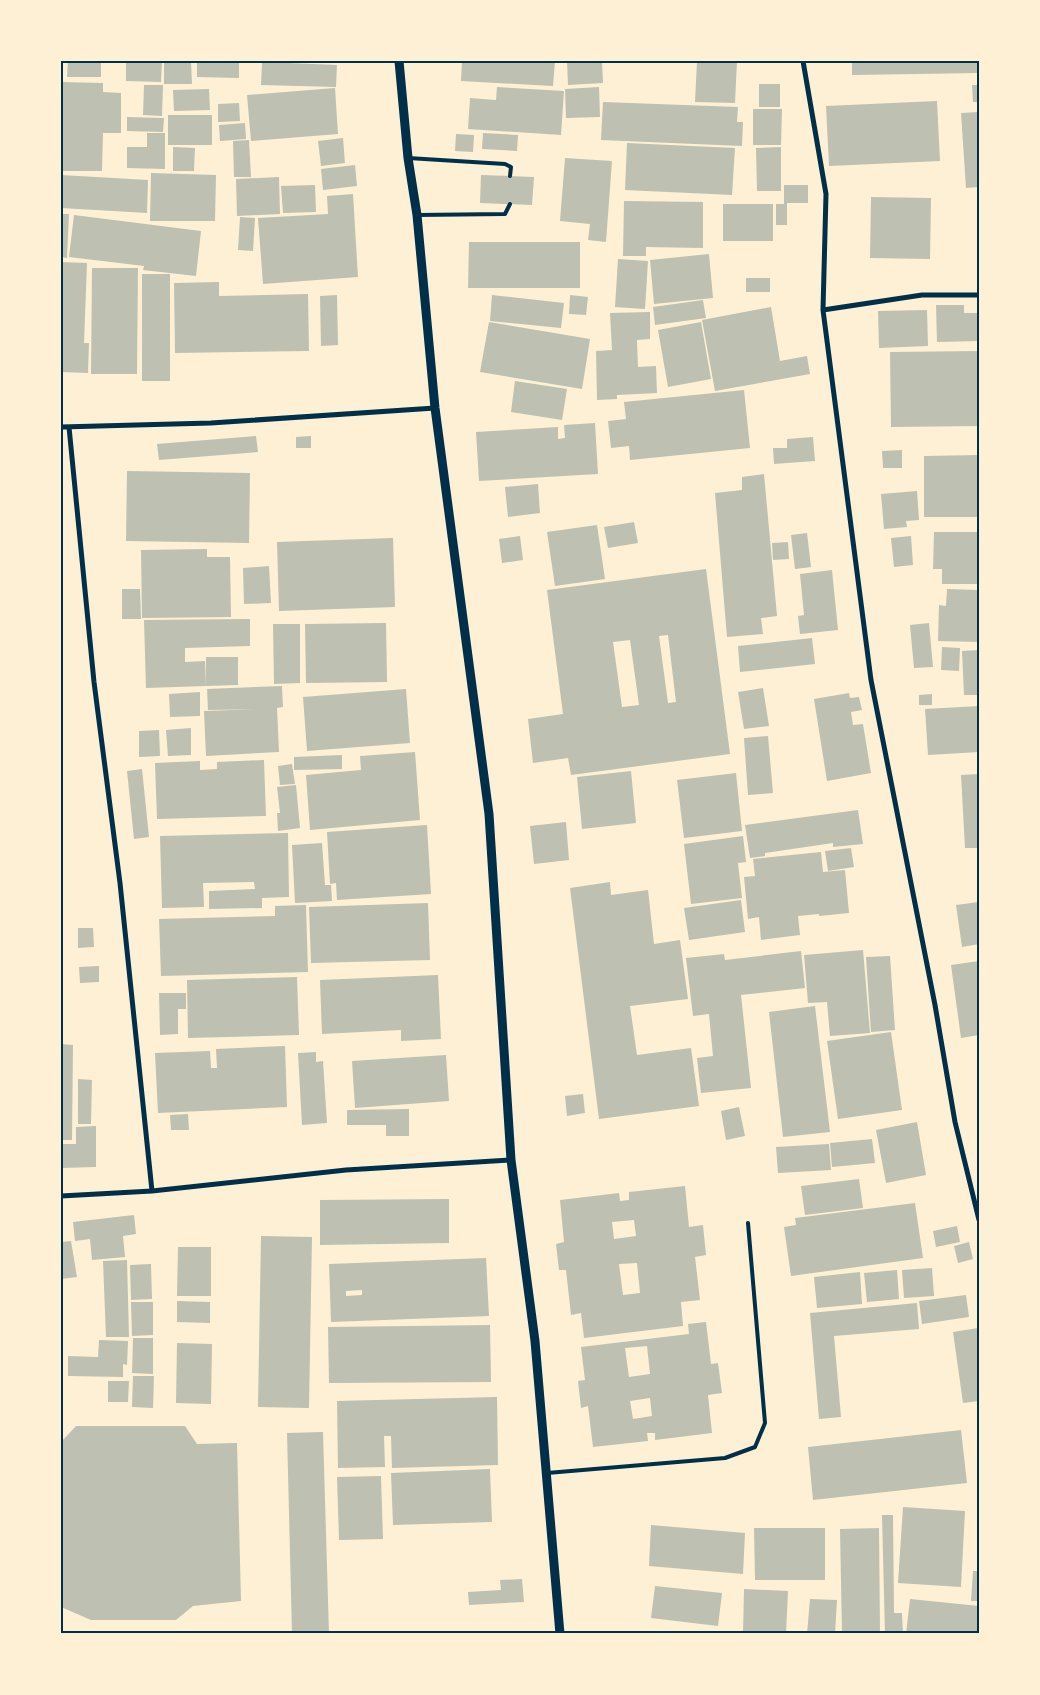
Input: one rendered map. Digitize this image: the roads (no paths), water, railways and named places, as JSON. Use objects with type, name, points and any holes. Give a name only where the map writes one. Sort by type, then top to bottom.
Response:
[{"type":"street","points":[[399,61],[408,158],[417,215],[435,408],[488,814],[511,1160],[535,1341],[560,1634]]},
{"type":"street","points":[[802,61],[826,194],[822,310],[871,680],[935,1005],[955,1122],[979,1220]]},
{"type":"street","points":[[822,310],[922,295],[979,295]]},
{"type":"street","points":[[61,427],[211,423],[435,408]]},
{"type":"street","points":[[69,427],[94,682],[122,893],[152,1190]]},
{"type":"street","points":[[61,1196],[152,1190],[346,1170],[511,1160]]},
{"type":"lane","points":[[408,158],[504,164],[511,167],[510,176]]},
{"type":"lane","points":[[417,215],[504,214],[510,204]]},
{"type":"lane","points":[[547,1473],[725,1458],[755,1448],[765,1423],[748,1223]]}]
